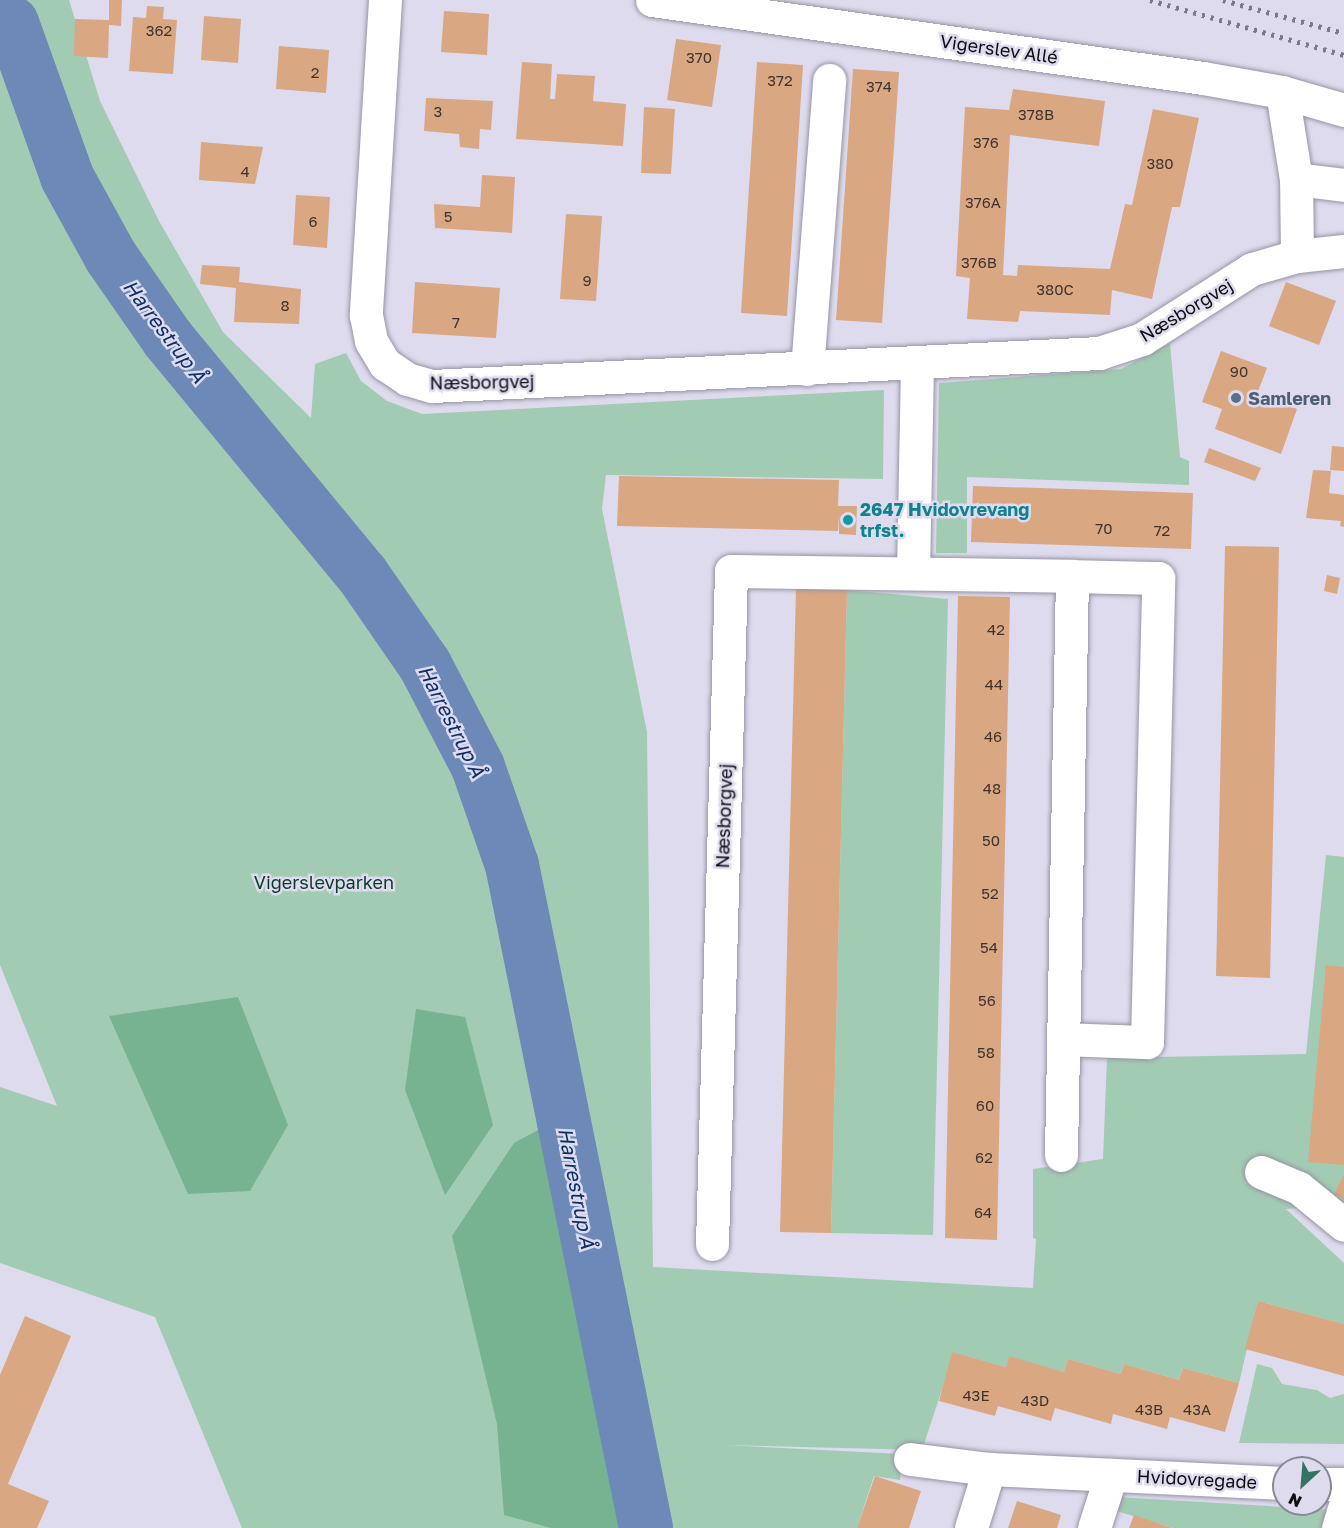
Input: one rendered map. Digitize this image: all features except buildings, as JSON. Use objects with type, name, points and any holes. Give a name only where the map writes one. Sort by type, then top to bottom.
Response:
[{"type":"street","name":"Næsborgvej","points":[[385,0],[366,315],[371,341],[385,364],[406,380],[432,386],[917,364],[1100,353],[1142,339],[1252,269],[1297,256],[1344,251]]},
{"type":"street","name":"Vigerslev Allé","points":[[652,0],[1282,92],[1344,110]]},
{"type":"street","points":[[807,369],[829,80]]},
{"type":"street","points":[[1282,92],[1296,179],[1297,256]]},
{"type":"street","points":[[1296,179],[1344,185]]},
{"type":"street","points":[[913,573],[917,364]]},
{"type":"street","name":"Næsborgvej","points":[[712,1244],[731,571],[1158,578],[1147,1042],[1064,1039]]},
{"type":"street","points":[[1061,1155],[1072,576]]},
{"type":"street","points":[[1261,1172],[1299,1188],[1344,1225]]},
{"type":"street","name":"Hvidovregade","points":[[910,1459],[989,1469],[1272,1482]]},
{"type":"street","points":[[971,1528],[989,1469]]},
{"type":"street","name":"Hvidovregade","points":[[1094,1528],[1111,1475]]},
{"type":"street","points":[[1338,1528],[1344,1508]]},
{"type":"green space","name":"Vigerslevparken","points":[[0,0],[69,0],[100,101],[159,221],[223,332],[311,418],[315,364],[346,353],[361,381],[387,401],[422,414],[884,390],[883,479],[606,475],[602,509],[647,732],[653,1267],[1033,1288],[1036,1239],[1033,1238],[1033,1169],[1103,1159],[1107,1058],[1306,1054],[1326,855],[1344,857],[1344,1243],[1311,1207],[1286,1209],[1344,1263],[1344,1324],[1258,1301],[1239,1383],[1183,1368],[1179,1380],[1124,1364],[1121,1374],[1068,1359],[1064,1372],[1009,1357],[1006,1367],[954,1353],[922,1450],[725,1445],[902,1454],[900,1480],[874,1476],[857,1528],[242,1528],[155,1317],[0,1263],[0,1087],[57,1106],[0,965]]},
{"type":"green space","points":[[1170,343],[1180,457],[1189,461],[1189,485],[967,477],[967,553],[936,553],[939,383],[1121,369]]},
{"type":"green space","points":[[847,590],[948,599],[933,1235],[831,1233]]},
{"type":"green space","points":[[238,997],[288,1125],[250,1191],[188,1194],[109,1016]]},
{"type":"green space","points":[[416,1009],[465,1017],[493,1125],[445,1195],[405,1090]]},
{"type":"green space","points":[[564,1116],[636,1528],[551,1528],[504,1515],[497,1424],[452,1236],[514,1143]]},
{"type":"green space","points":[[1257,1364],[1272,1368],[1282,1384],[1317,1390],[1330,1398],[1344,1394],[1344,1444],[1239,1443]]},
{"type":"green space","points":[[1116,1497],[1272,1506],[1272,1516],[1332,1516],[1332,1510],[1335,1510],[1329,1528],[1173,1528],[1110,1509]]},
{"type":"waterway","name":"Harrestrup Å","points":[[12,23],[67,177],[111,257],[168,339],[362,574],[425,665],[478,767],[512,865],[646,1528]]},
{"type":"railway","points":[[1150,0],[1344,55]]},
{"type":"railway","points":[[1223,0],[1344,33]]},
{"type":"place","name":"Samleren","points":[[1236,398]]},
{"type":"place","name":"2647 Hvidovrevang trfst.","points":[[848,520]]}]
